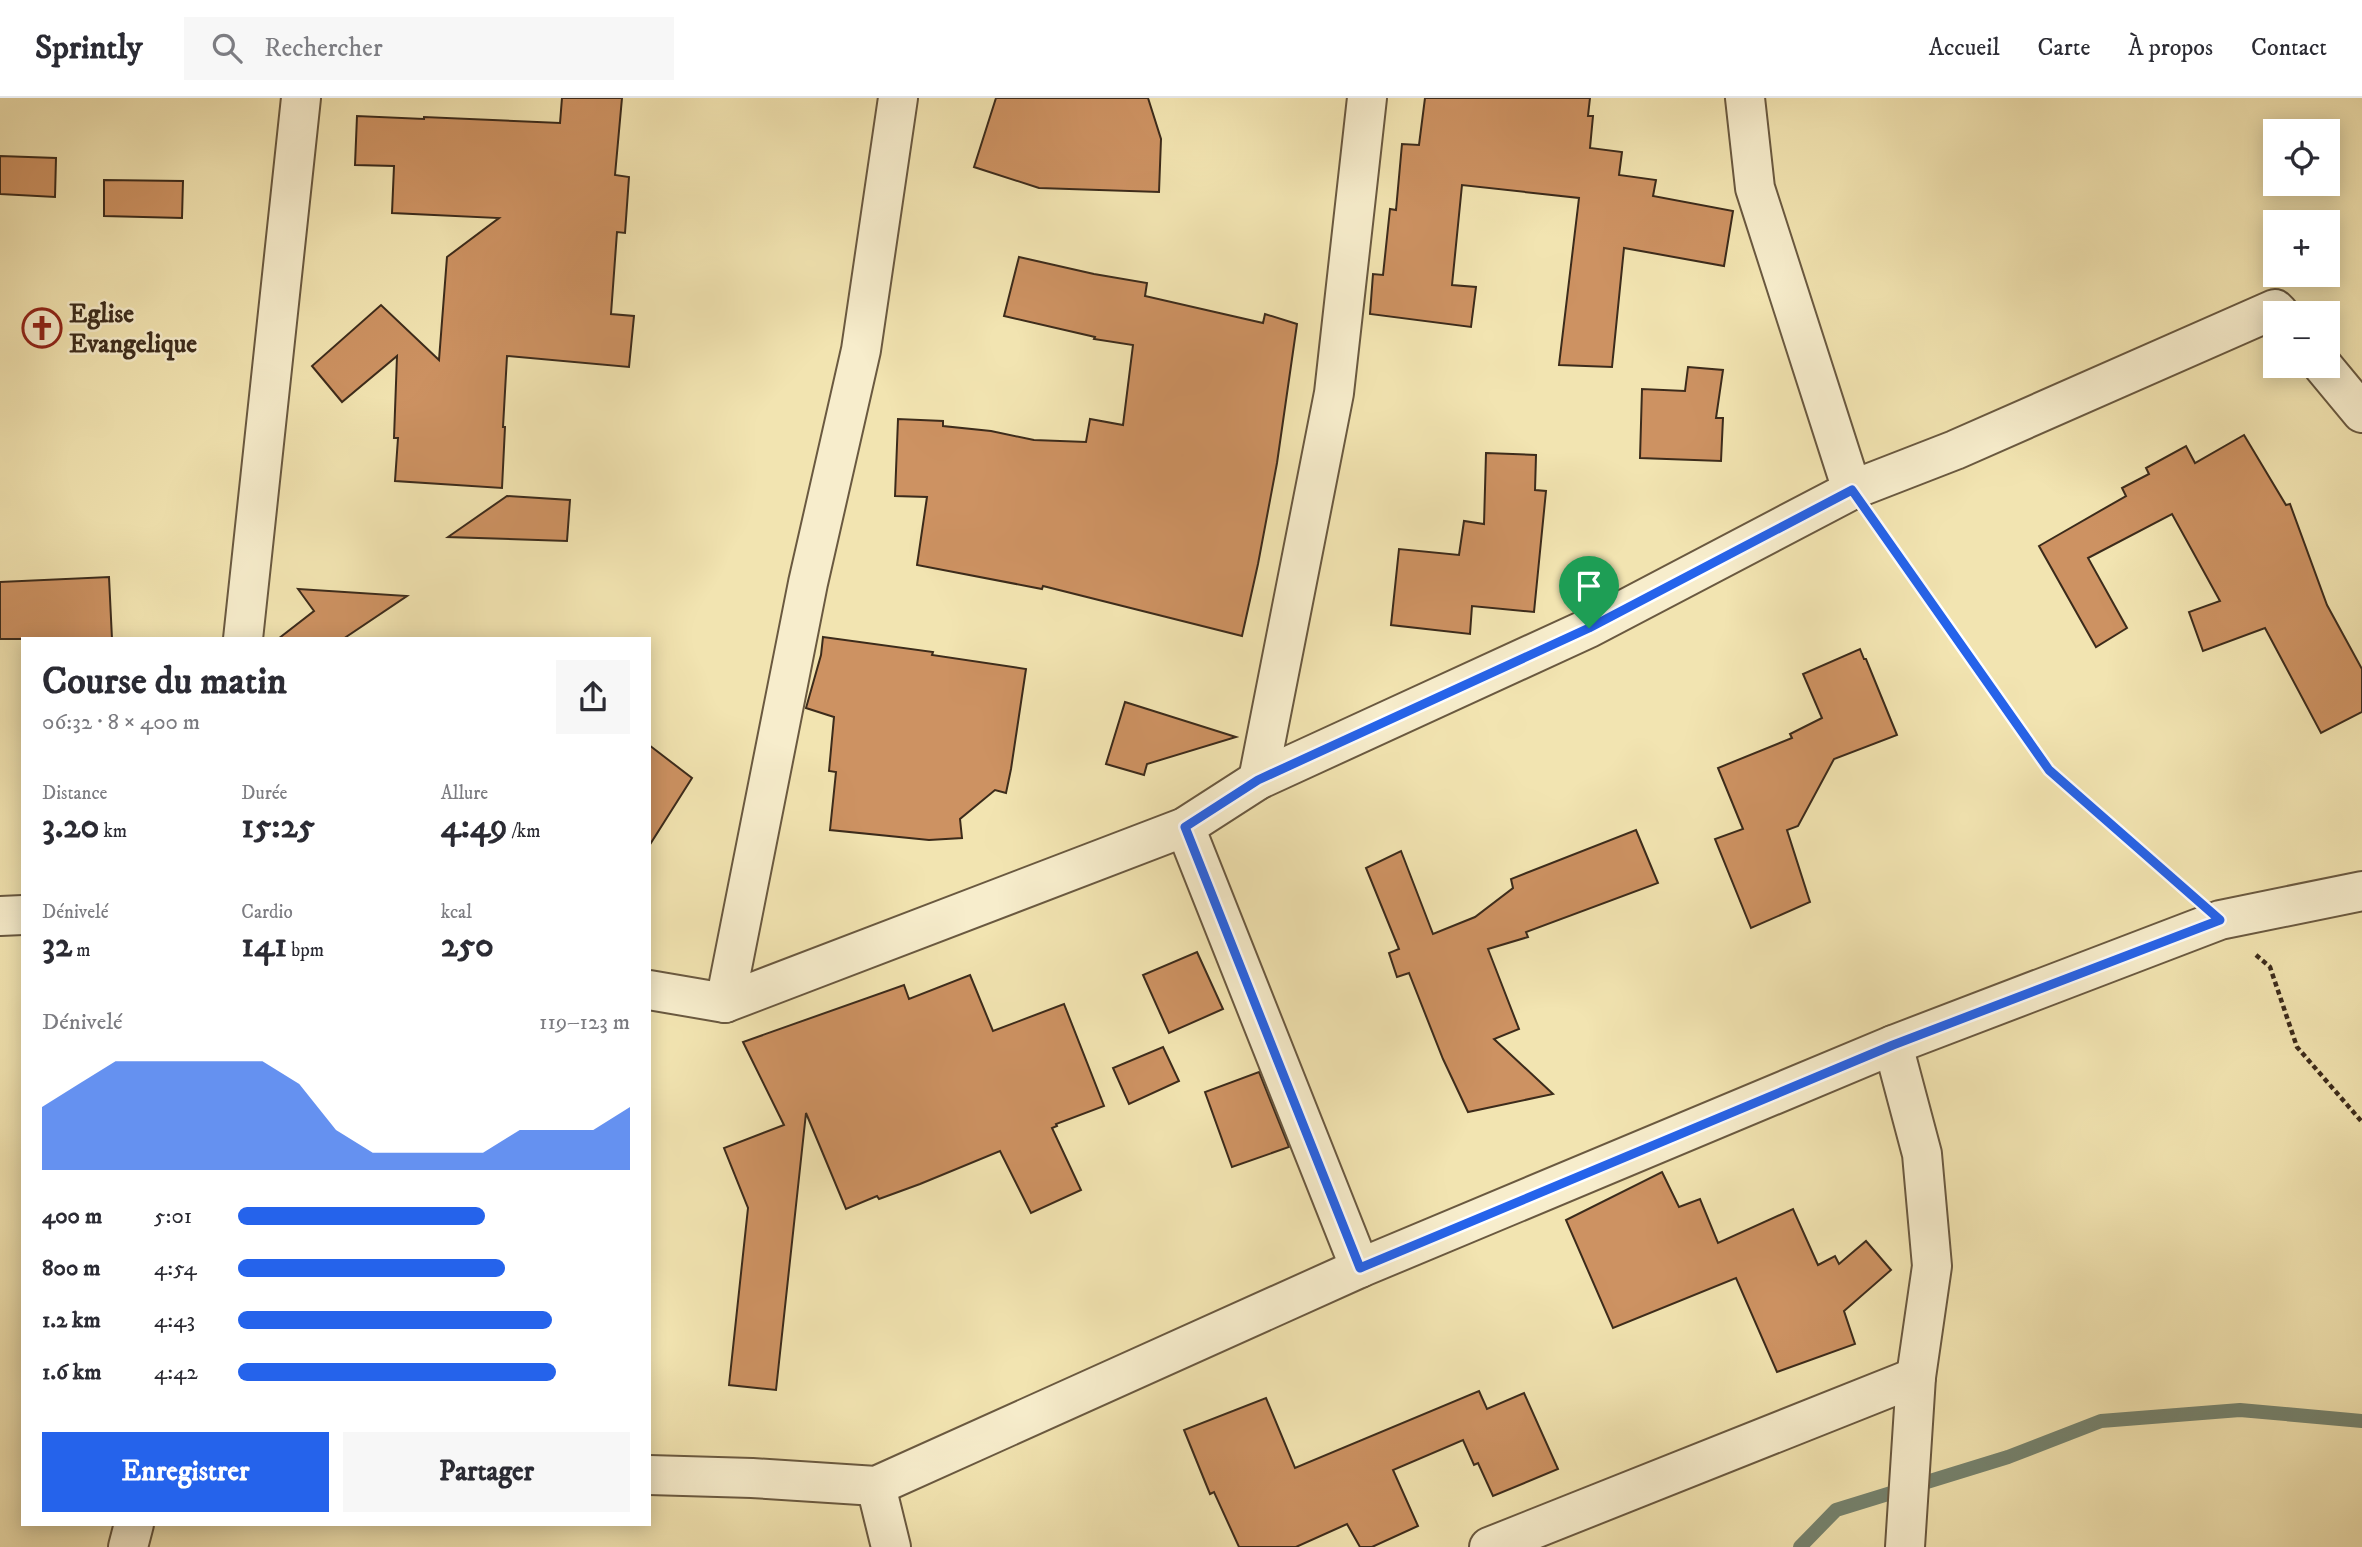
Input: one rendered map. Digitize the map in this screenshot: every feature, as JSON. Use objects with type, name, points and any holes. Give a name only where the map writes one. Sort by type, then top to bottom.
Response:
[{"type":"street","points":[[243,637],[301,98]]},
{"type":"street","points":[[725,1003],[808,583],[861,350],[898,98]]},
{"type":"street","points":[[1258,780],[1334,393],[1367,98]]},
{"type":"street","points":[[1745,98],[1755,188],[1852,490]]},
{"type":"street","points":[[651,990],[725,1003],[1185,827],[1258,780],[1589,628],[1852,490],[1955,450],[2263,314]]},
{"type":"street","points":[[2333,378],[2362,413]]},
{"type":"street","points":[[1185,827],[1360,1268]]},
{"type":"street","points":[[651,1475],[876,1486],[1360,1268],[1893,1045],[2220,920],[2362,891]]},
{"type":"street","points":[[0,916],[21,915]]},
{"type":"street","points":[[1893,1045],[1922,1154],[1932,1266],[1916,1377],[1905,1547]]},
{"type":"street","points":[[1489,1547],[1916,1377]]},
{"type":"street","points":[[876,1486],[891,1547]]},
{"type":"street","points":[[128,1547],[133,1526]]},
{"type":"path","points":[[1852,490],[2049,770],[2270,967],[2297,1047],[2362,1122]]},
{"type":"building","points":[[562,98],[622,98],[615,175],[629,177],[625,233],[617,232],[611,314],[634,316],[629,367],[507,356],[502,488],[395,481],[398,438],[394,438],[397,356],[342,402],[312,366],[381,305],[439,360],[447,257],[499,218],[392,213],[394,166],[355,165],[357,116],[560,123]]},
{"type":"building","points":[[996,98],[1148,98],[1161,139],[1159,192],[1039,188],[974,167]]},
{"type":"building","points":[[1425,98],[1590,98],[1588,116],[1593,116],[1590,148],[1622,152],[1619,175],[1656,180],[1653,196],[1733,211],[1724,266],[1624,248],[1612,367],[1559,365],[1579,198],[1462,185],[1452,285],[1476,287],[1471,327],[1370,314],[1373,274],[1383,275],[1390,209],[1396,210],[1402,144],[1419,145]]},
{"type":"building","points":[[0,156],[56,158],[55,197],[0,194]]},
{"type":"building","points":[[104,180],[183,181],[182,218],[104,216]]},
{"type":"building","points":[[1019,257],[1147,283],[1145,296],[1263,323],[1265,314],[1297,324],[1277,463],[1242,636],[1043,586],[1042,589],[917,565],[927,497],[895,496],[898,419],[943,421],[943,426],[991,431],[1034,440],[1086,442],[1090,419],[1123,425],[1133,345],[1094,339],[1095,337],[1004,316]]},
{"type":"building","points":[[1688,367],[1723,370],[1716,418],[1723,418],[1721,461],[1640,458],[1642,389],[1685,391]]},
{"type":"building","points":[[2244,435],[2286,505],[2290,504],[2327,605],[2362,669],[2362,712],[2321,733],[2265,628],[2203,651],[2189,612],[2220,601],[2172,514],[2088,558],[2127,628],[2096,647],[2039,546],[2126,496],[2122,488],[2149,474],[2146,468],[2186,446],[2195,463]]},
{"type":"building","points":[[1486,453],[1536,455],[1535,490],[1546,491],[1534,612],[1472,606],[1470,634],[1391,625],[1399,549],[1459,555],[1464,521],[1484,524]]},
{"type":"building","points":[[507,496],[570,500],[567,541],[448,537]]},
{"type":"building","points":[[109,577],[112,637],[0,639],[0,582]]},
{"type":"building","points":[[298,589],[407,596],[346,637],[281,637],[314,611]]},
{"type":"building","points":[[823,637],[933,652],[932,655],[1026,669],[1006,793],[995,790],[960,819],[962,838],[929,840],[830,830],[836,772],[829,771],[834,717],[806,708],[821,655]]},
{"type":"building","points":[[1860,649],[1897,735],[1834,759],[1798,826],[1787,830],[1810,902],[1751,928],[1715,839],[1743,829],[1718,768],[1792,738],[1790,734],[1822,718],[1803,674]]},
{"type":"building","points":[[1125,702],[1236,737],[1147,764],[1144,775],[1106,764]]},
{"type":"building","points":[[651,747],[692,778],[651,843]]},
{"type":"building","points":[[1636,830],[1658,883],[1526,932],[1528,937],[1488,949],[1519,1029],[1494,1039],[1553,1094],[1468,1112],[1443,1059],[1409,973],[1397,977],[1389,953],[1399,949],[1366,868],[1401,851],[1433,934],[1475,917],[1513,888],[1511,879]]},
{"type":"building","points":[[1197,952],[1223,1009],[1169,1033],[1143,975]]},
{"type":"building","points":[[970,975],[993,1031],[1064,1004],[1104,1106],[1056,1124],[1057,1126],[1052,1128],[1081,1190],[1031,1213],[1000,1151],[920,1184],[879,1199],[877,1196],[846,1209],[806,1113],[776,1390],[729,1385],[748,1208],[724,1148],[784,1125],[743,1042],[904,985],[909,999]]},
{"type":"building","points":[[1163,1047],[1179,1081],[1129,1104],[1113,1068]]},
{"type":"building","points":[[1259,1072],[1289,1147],[1232,1167],[1205,1092]]},
{"type":"building","points":[[1662,1172],[1679,1207],[1700,1199],[1718,1243],[1793,1209],[1818,1265],[1835,1256],[1839,1264],[1866,1241],[1891,1270],[1844,1311],[1855,1344],[1777,1372],[1736,1278],[1613,1328],[1566,1220]]},
{"type":"building","points":[[1479,1391],[1487,1409],[1524,1393],[1558,1469],[1493,1496],[1478,1463],[1474,1465],[1463,1440],[1393,1470],[1418,1526],[1372,1547],[1360,1547],[1347,1524],[1296,1547],[1239,1547],[1214,1492],[1210,1494],[1184,1430],[1266,1398],[1295,1468]]},
{"type":"waterway","points":[[1800,1547],[1836,1510],[2008,1457],[2101,1421],[2240,1410],[2362,1421]]},
{"type":"place","name":"Eglise Evangelique","points":[[42,328]]},
{"type":"route","points":[[1852,490],[2049,770],[2220,920],[1893,1045],[1360,1268],[1185,827],[1258,780],[1589,628],[1852,490]]}]
